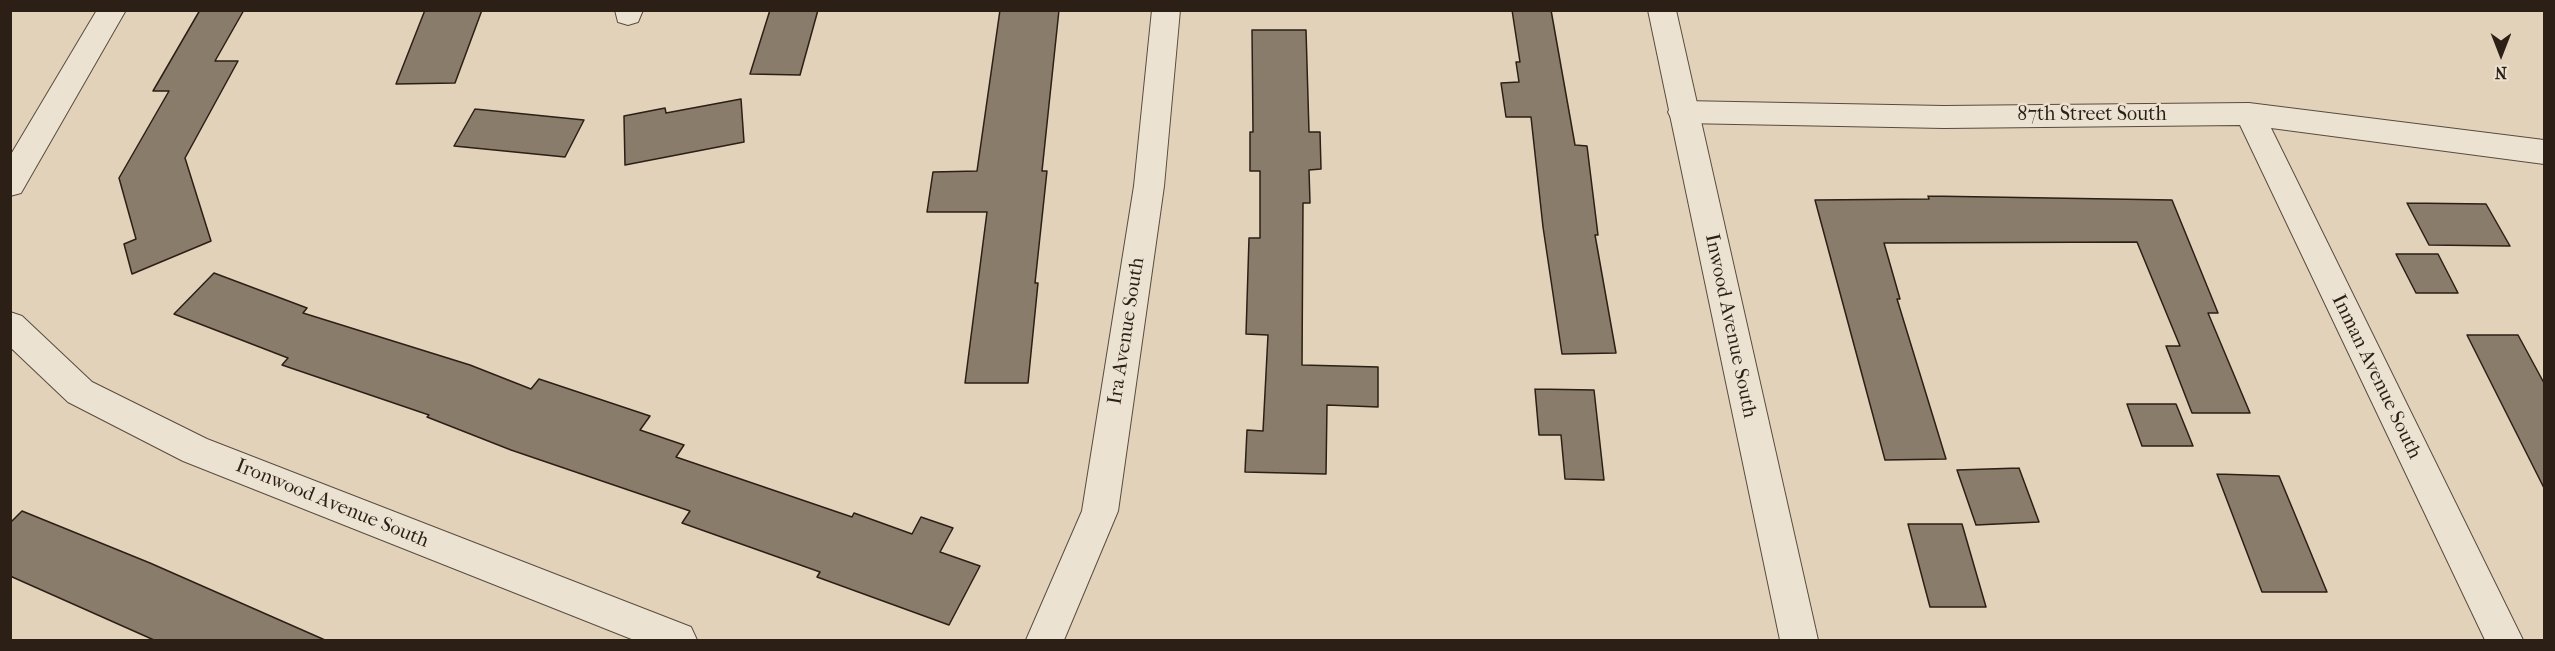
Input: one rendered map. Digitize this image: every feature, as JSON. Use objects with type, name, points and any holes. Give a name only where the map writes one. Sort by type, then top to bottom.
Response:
[{"type":"street","points":[[10,184],[112,10]]},
{"type":"street","name":"Ira Avenue South","points":[[1045,640],[1100,511],[1149,186],[1166,10]]},
{"type":"street","name":"Inwood Avenue South","points":[[1662,10],[1799,640]]},
{"type":"street","name":"87th Street South","points":[[1683,112],[1944,117],[2249,114],[2544,152]]},
{"type":"street","name":"Inman Avenue South","points":[[2249,114],[2504,640]]},
{"type":"street","name":"Ironwood Avenue South","points":[[10,326],[80,392],[195,450],[678,640]]},
{"type":"building","points":[[200,10],[244,10],[215,61],[238,61],[185,158],[211,241],[132,274],[124,244],[136,239],[119,178],[169,91],[153,91]]},
{"type":"building","points":[[425,10],[482,10],[455,83],[396,84]]},
{"type":"building","points":[[770,10],[818,10],[800,75],[750,74]]},
{"type":"building","points":[[1000,10],[1059,10],[1042,171],[1047,171],[1035,283],[1038,283],[1028,383],[965,383],[987,212],[927,212],[933,172],[977,171]]},
{"type":"building","points":[[1512,10],[1551,10],[1575,145],[1587,146],[1598,235],[1595,235],[1616,353],[1562,354],[1543,227],[1531,117],[1506,117],[1501,83],[1519,82],[1516,62],[1520,62]]},
{"type":"building","points":[[1252,30],[1306,30],[1309,132],[1320,132],[1321,169],[1309,170],[1310,203],[1303,203],[1302,365],[1378,367],[1378,407],[1327,405],[1326,474],[1245,472],[1247,430],[1263,431],[1268,335],[1246,334],[1249,238],[1260,238],[1260,171],[1250,171],[1250,132],[1253,132]]},
{"type":"building","points":[[741,99],[744,142],[625,165],[624,116],[665,108],[666,113]]},
{"type":"building","points":[[475,109],[584,120],[565,157],[454,146]]},
{"type":"building","points":[[1928,196],[2172,200],[2218,313],[2208,313],[2250,413],[2192,413],[2166,346],[2180,346],[2137,242],[1884,243],[1900,299],[1897,299],[1946,459],[1885,460],[1815,200],[1929,199]]},
{"type":"building","points":[[2407,203],[2486,204],[2510,246],[2429,245]]},
{"type":"building","points":[[2396,254],[2438,254],[2458,293],[2416,293]]},
{"type":"building","points":[[214,273],[307,308],[303,313],[470,365],[531,389],[539,379],[650,416],[640,430],[684,445],[676,457],[852,517],[854,513],[912,534],[921,517],[953,528],[940,552],[980,566],[949,625],[817,577],[820,572],[682,523],[690,511],[511,450],[427,417],[429,415],[282,365],[288,358],[174,314]]},
{"type":"building","points":[[2467,335],[2518,335],[2544,383],[2544,488]]},
{"type":"building","points":[[1535,389],[1594,390],[1604,480],[1565,479],[1561,435],[1539,435]]},
{"type":"building","points":[[2127,404],[2176,404],[2193,446],[2142,446]]},
{"type":"building","points":[[2019,468],[2039,522],[1976,525],[1957,470]]},
{"type":"building","points":[[2217,474],[2279,476],[2327,592],[2262,592]]},
{"type":"building","points":[[22,511],[150,563],[325,640],[154,640],[10,576],[10,523]]},
{"type":"building","points":[[1908,524],[1962,524],[1986,607],[1930,607]]}]
